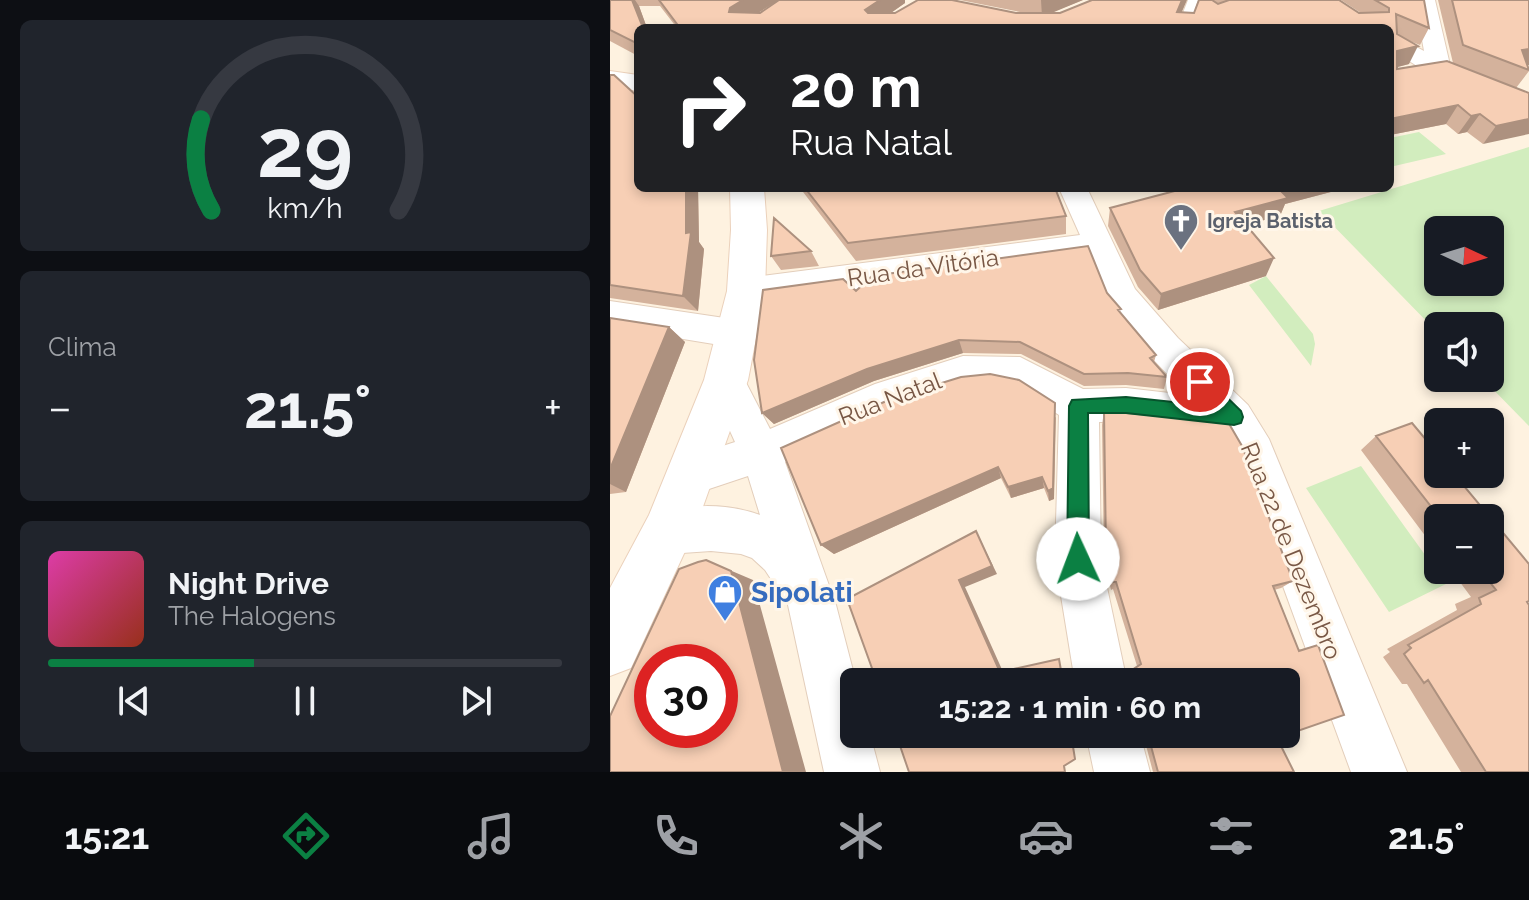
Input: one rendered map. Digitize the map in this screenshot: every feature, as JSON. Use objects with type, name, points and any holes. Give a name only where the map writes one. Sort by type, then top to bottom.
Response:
[{"type":"main road","points":[[610,79],[634,82]]},
{"type":"main road","points":[[610,647],[668,532],[726,380],[746,291],[747,192]]},
{"type":"street","points":[[1425,0],[1439,69]]},
{"type":"street","points":[[1394,42],[1439,69],[1529,106]]},
{"type":"street","points":[[1394,77],[1439,69]]},
{"type":"street","name":"Rua 22 de Dezembro","points":[[1075,192],[1121,296],[1165,348],[1234,417],[1254,452],[1379,772]]},
{"type":"street","name":"Rua da Vitória","points":[[746,291],[1100,244]]},
{"type":"street","points":[[610,314],[738,334]]},
{"type":"street","name":"Rua Natal","points":[[691,475],[761,453],[889,396],[963,372],[1020,373],[1079,406]]},
{"type":"street","points":[[726,380],[761,453],[812,605],[852,772]]},
{"type":"street","points":[[1098,668],[1078,559],[1079,406],[1126,405],[1234,417]]},
{"type":"street","points":[[668,532],[730,530],[755,536],[779,550],[812,605]]},
{"type":"street","points":[[1116,748],[1122,772]]},
{"type":"lane","points":[[1185,24],[1198,2]]},
{"type":"green space","points":[[1419,132],[1446,154],[1394,166],[1394,137]]},
{"type":"green space","points":[[1529,147],[1529,426],[1496,392],[1504,392],[1504,312],[1424,312],[1424,319],[1319,211],[1381,192],[1394,192],[1394,188]]},
{"type":"green space","points":[[1266,276],[1313,334],[1315,344],[1311,366],[1249,285]]},
{"type":"green space","points":[[1361,466],[1424,553],[1424,584],[1446,584],[1389,612],[1306,488]]},
{"type":"building","points":[[610,0],[632,0],[641,24],[634,24],[634,42],[610,30]]},
{"type":"building","points":[[659,0],[743,0],[729,12],[760,13],[779,0],[880,0],[865,10],[868,13],[895,13],[918,0],[952,0],[1016,13],[1060,13],[1092,0],[1182,0],[1177,12],[1194,13],[1199,0],[1212,0],[1218,4],[1229,0],[1339,0],[1359,13],[1389,12],[1389,8],[1375,0],[1424,0],[1429,28],[1396,14],[1397,34],[1418,46],[1397,51],[1397,69],[1447,61],[1529,93],[1529,119],[1496,126],[1480,114],[1471,116],[1458,105],[1394,118],[1394,24],[677,24]]},
{"type":"building","points":[[1452,0],[1529,0],[1529,49],[1522,50],[1529,70],[1463,45]]},
{"type":"building","points":[[610,75],[614,75],[634,93],[634,192],[686,192],[686,233],[691,232],[683,296],[610,285]]},
{"type":"building","points":[[808,192],[1057,192],[1066,216],[848,243]]},
{"type":"building","name":"Igreja Batista","points":[[1171,192],[1282,192],[1288,198],[1235,212],[1274,258],[1161,294],[1140,270],[1110,208]]},
{"type":"building","points":[[774,218],[811,251],[771,256]]},
{"type":"building","points":[[1088,246],[1107,293],[1156,355],[1150,358],[1167,377],[1128,373],[1084,374],[1020,342],[959,340],[867,369],[762,413],[754,360],[763,290],[843,279],[856,291],[872,276]]},
{"type":"building","points":[[610,318],[669,327],[610,469]]},
{"type":"building","points":[[990,374],[1019,380],[1055,403],[1053,488],[1048,491],[1042,477],[1008,487],[998,467],[821,545],[781,448],[893,398],[961,377]]},
{"type":"building","points":[[1104,411],[1228,422],[1242,446],[1293,581],[1273,586],[1299,651],[1318,645],[1344,715],[1300,730],[1300,668],[1135,668],[1141,664],[1116,582],[1113,582],[1106,550]]},
{"type":"building","points":[[1412,423],[1424,437],[1424,488],[1466,488],[1479,504],[1429,504],[1376,436]]},
{"type":"building","points":[[976,531],[992,566],[959,580],[998,668],[872,668],[847,599]]},
{"type":"building","points":[[1504,534],[1529,564],[1529,772],[1486,772],[1428,680],[1424,683],[1404,654],[1411,648],[1408,645],[1481,604],[1479,598],[1496,590],[1491,584],[1504,584]]},
{"type":"building","points":[[706,560],[731,571],[783,772],[610,772],[610,716],[634,665],[634,748],[738,748],[738,644],[644,644],[679,569]]},
{"type":"building","points":[[1059,659],[1061,668],[1018,668]]},
{"type":"building","points":[[901,748],[1073,748],[1075,759],[1064,766],[1065,772],[909,772]]},
{"type":"building","points":[[1152,748],[1282,748],[1294,772],[1158,772]]},
{"type":"place","name":"Igreja Batista","points":[[1181,252]]},
{"type":"place","name":"Sipolati","points":[[725,623]]},
{"type":"route","points":[[1078,559],[1079,406],[1171,408],[1234,417],[1200,382]]}]
